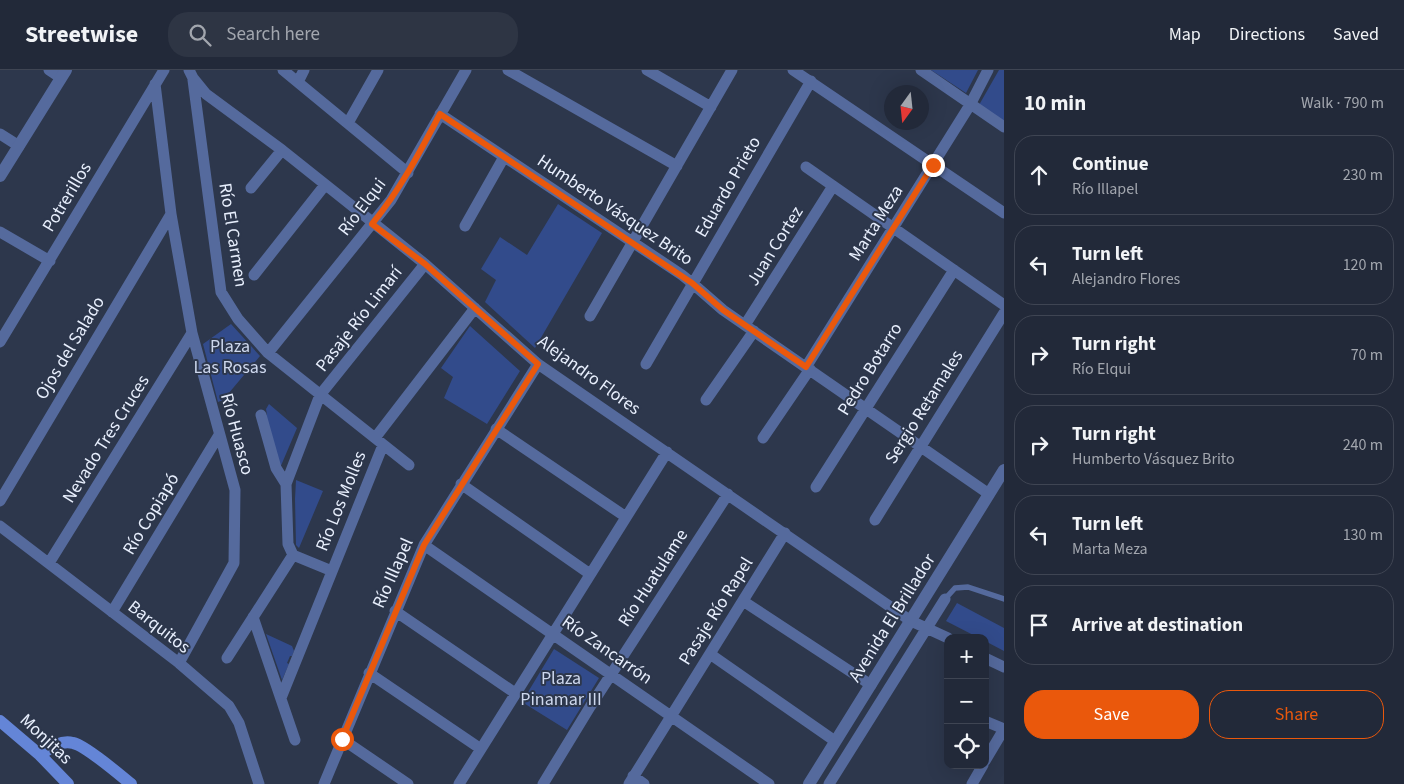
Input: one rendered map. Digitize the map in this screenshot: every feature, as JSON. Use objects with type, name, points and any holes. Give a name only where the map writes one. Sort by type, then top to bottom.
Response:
[{"type":"main road","name":"Monjitas","points":[[0,721],[40,755],[68,784]]},
{"type":"main road","points":[[40,755],[55,744],[73,742],[95,755],[132,784]]},
{"type":"street","points":[[0,176],[63,74],[49,70]]},
{"type":"street","name":"Potrerillos","points":[[0,342],[164,70]]},
{"type":"street","points":[[283,70],[408,173]]},
{"type":"street","points":[[298,82],[304,70]]},
{"type":"street","points":[[348,123],[378,70]]},
{"type":"street","name":"Río Elqui","points":[[268,353],[391,200],[466,70]]},
{"type":"street","points":[[508,70],[677,166]]},
{"type":"street","points":[[647,70],[711,107]]},
{"type":"street","points":[[590,316],[732,70]]},
{"type":"street","points":[[793,70],[1004,214]]},
{"type":"street","points":[[921,70],[1004,128]]},
{"type":"street","name":"Marta Meza","points":[[763,438],[933,165],[988,70]]},
{"type":"street","name":"Alejandro Flores","points":[[191,74],[206,94],[282,150],[372,224],[425,264],[538,364],[911,621],[944,636]]},
{"type":"street","name":"Río El Carmen","points":[[191,74],[221,292],[238,319],[268,353],[408,465]]},
{"type":"street","name":"Eduardo Prieto","points":[[646,364],[811,81]]},
{"type":"street","name":"Río Huasco","points":[[155,84],[171,214],[192,333],[235,490],[234,563],[179,663]]},
{"type":"street","name":"Humberto Vásquez Brito","points":[[440,114],[633,242],[692,283],[723,310],[989,494]]},
{"type":"street","points":[[0,134],[19,146]]},
{"type":"street","points":[[251,188],[282,150]]},
{"type":"street","points":[[465,226],[504,157]]},
{"type":"street","points":[[806,167],[1004,305]]},
{"type":"street","points":[[254,275],[325,185]]},
{"type":"street","name":"Juan Cortez","points":[[706,400],[833,186]]},
{"type":"street","name":"Ojos del Salado","points":[[0,500],[171,214]]},
{"type":"street","points":[[0,232],[50,261]]},
{"type":"street","name":"Pasaje Río Limarí","points":[[286,484],[320,395],[425,264]]},
{"type":"street","name":"Pedro Botarro","points":[[816,487],[954,270]]},
{"type":"street","name":"Río Los Molles","points":[[281,698],[332,570],[379,441],[475,308]]},
{"type":"street","name":"Sergio Retamales","points":[[874,520],[1004,313]]},
{"type":"street","name":"Nevado Tres Cruces","points":[[49,563],[192,333]]},
{"type":"street","name":"Río Illapel","points":[[324,784],[424,545],[538,364]]},
{"type":"street","points":[[261,415],[276,468],[286,484],[288,544],[293,555],[332,570]]},
{"type":"street","points":[[496,429],[626,517]]},
{"type":"street","name":"Río Copiapó","points":[[112,612],[219,435]]},
{"type":"street","points":[[459,784],[667,452]]},
{"type":"street","name":"Avenida El Brillador","points":[[809,784],[1004,470]]},
{"type":"street","points":[[461,484],[590,574]]},
{"type":"street","name":"Río Huatulame","points":[[543,784],[728,494]]},
{"type":"street","name":"Barquitos","points":[[0,526],[179,663],[229,706],[239,723],[259,784]]},
{"type":"street","name":"Pasaje Río Rapel","points":[[631,780],[785,534]]},
{"type":"street","name":"Río Zancarrón","points":[[424,545],[769,784]]},
{"type":"street","points":[[227,658],[293,555]]},
{"type":"street","name":"Avenida El Brillador","points":[[829,784],[945,599]]},
{"type":"street","points":[[743,601],[871,685]]},
{"type":"street","points":[[395,611],[515,693]]},
{"type":"street","points":[[254,617],[295,740]]},
{"type":"street","points":[[710,654],[835,741]]},
{"type":"street","points":[[989,660],[1004,667]]},
{"type":"street","points":[[369,673],[481,749]]},
{"type":"street","points":[[989,723],[1004,729],[989,754]]},
{"type":"street","points":[[342,739],[408,784]]},
{"type":"street","points":[[972,784],[981,769]]},
{"type":"street","points":[[631,780],[644,784]]},
{"type":"lane","points":[[945,599],[955,588],[968,587],[1004,598]]},
{"type":"green space","points":[[931,70],[978,70],[966,93]]},
{"type":"green space","points":[[999,70],[1004,70],[1004,123],[979,105]]},
{"type":"green space","points":[[558,204],[602,233],[535,348],[485,302],[496,280],[481,269],[500,237],[527,255]]},
{"type":"green space","name":"Plaza Las Rosas","points":[[231,324],[260,356],[223,400],[218,402],[203,344]]},
{"type":"green space","points":[[470,326],[520,371],[487,424],[444,398],[453,377],[441,368]]},
{"type":"green space","points":[[269,404],[297,428],[280,468],[265,416],[267,415],[266,409]]},
{"type":"green space","points":[[296,480],[323,491],[299,548],[296,545]]},
{"type":"green space","points":[[957,603],[1004,628],[1004,651],[989,643],[989,634],[971,634],[946,621]]},
{"type":"green space","points":[[266,634],[292,646],[294,651],[287,663],[289,664],[282,680]]},
{"type":"green space","name":"Plaza Pinamar III","points":[[554,649],[599,678],[567,730],[522,702]]},
{"type":"route","points":[[342,739],[424,545],[538,364],[425,264],[372,224],[391,200],[408,173],[440,114],[633,242],[692,283],[723,310],[806,367],[933,165]]}]
